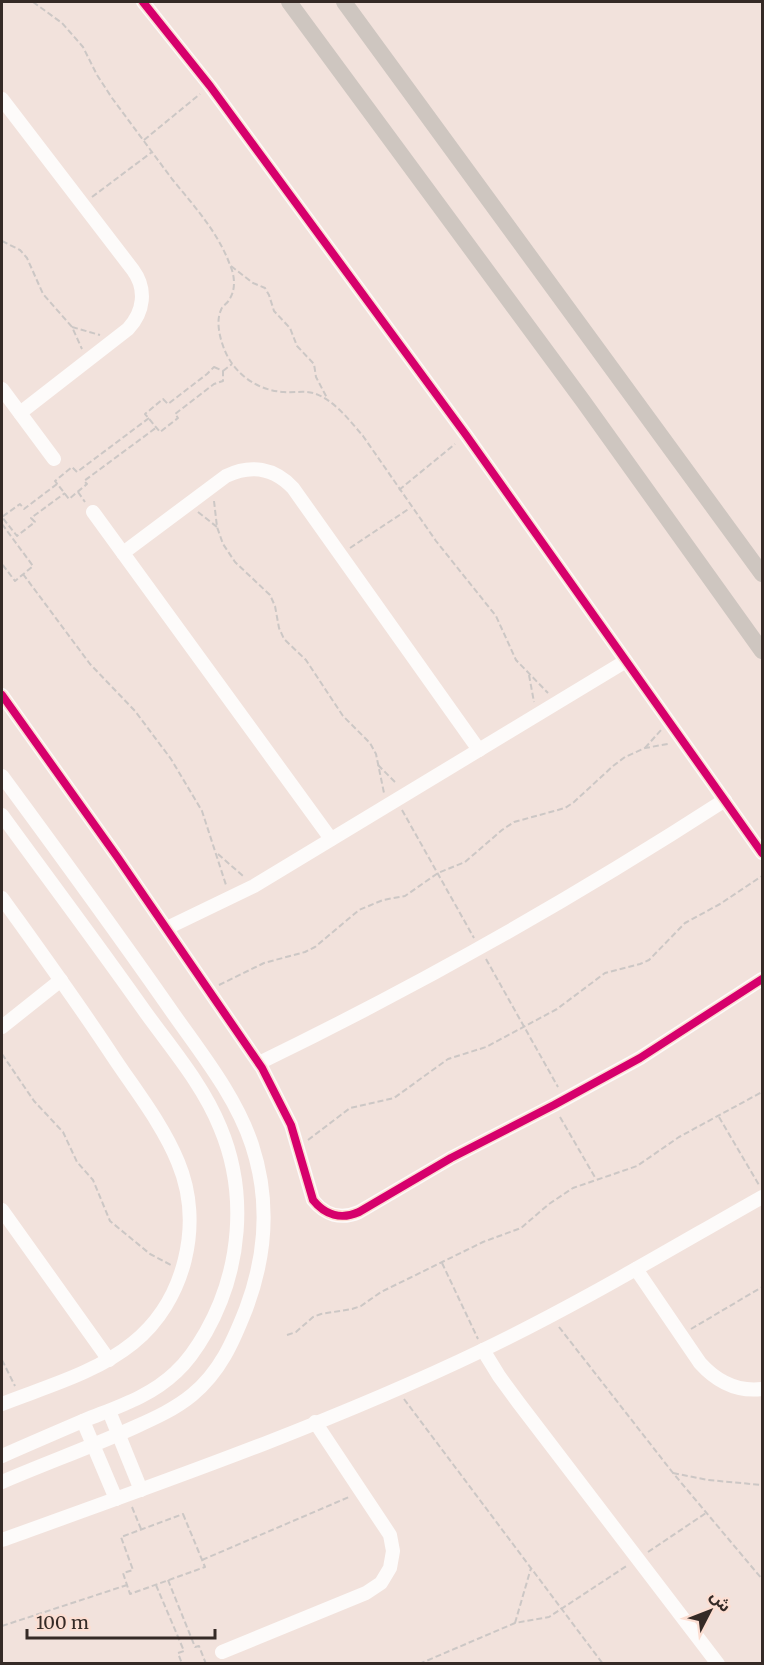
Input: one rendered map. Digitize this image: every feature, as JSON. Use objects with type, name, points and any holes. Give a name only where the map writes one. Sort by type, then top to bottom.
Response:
[{"type":"main road","points":[[289,2],[583,401],[762,651]]},
{"type":"main road","points":[[344,2],[762,574]]},
{"type":"street","points":[[143,2],[210,86],[466,435],[762,853]]},
{"type":"street","points":[[2,99],[137,276],[142,291],[141,307],[128,329],[20,413]]},
{"type":"street","points":[[2,389],[54,459]]},
{"type":"street","points":[[123,553],[226,476],[244,469],[264,470],[279,476],[293,488],[478,750]]},
{"type":"street","points":[[93,513],[331,839]]},
{"type":"street","points":[[167,928],[254,886],[627,660]]},
{"type":"street","points":[[2,695],[167,928],[259,1063],[282,1104],[299,1148],[313,1200],[327,1213],[346,1216],[359,1212],[451,1158],[640,1058],[762,978]]},
{"type":"street","points":[[2,776],[106,918],[227,1091],[246,1128],[256,1157],[262,1188],[264,1224],[261,1261],[256,1282],[233,1342],[225,1357],[204,1383],[178,1405],[118,1435],[2,1482]]},
{"type":"street","points":[[259,1063],[379,1003],[497,939],[612,872],[725,800]]},
{"type":"street","points":[[2,815],[203,1092],[221,1129],[233,1168],[237,1210],[235,1250],[226,1287],[211,1323],[177,1371],[139,1399],[2,1456]]},
{"type":"street","points":[[2,898],[61,980],[162,1132],[178,1162],[186,1187],[189,1213],[188,1247],[172,1295],[155,1320],[134,1342],[109,1360],[2,1404]]},
{"type":"street","points":[[2,1027],[61,980]]},
{"type":"street","points":[[2,1540],[141,1490],[397,1389],[551,1316],[762,1197]]},
{"type":"street","points":[[2,1210],[109,1360]]},
{"type":"street","points":[[636,1269],[700,1363],[717,1379],[737,1387],[762,1389]]},
{"type":"street","points":[[483,1350],[512,1393],[718,1664]]},
{"type":"street","points":[[109,1411],[141,1490]]},
{"type":"street","points":[[83,1421],[93,1445],[122,1497]]},
{"type":"street","points":[[222,1652],[366,1593],[381,1583],[390,1568],[393,1543],[387,1528],[315,1422]]},
{"type":"path","points":[[33,2],[62,24],[83,47],[97,75],[215,234],[231,266],[234,282],[229,301],[221,309],[220,333],[224,352],[232,364],[248,381],[263,387],[284,392],[314,392],[329,401],[363,436],[411,507],[496,616],[516,660],[557,702]]},
{"type":"path","points":[[144,140],[210,86]]},
{"type":"path","points":[[82,204],[152,152]]},
{"type":"path","points":[[2,241],[20,250],[27,258],[42,294],[72,327],[86,361]]},
{"type":"path","points":[[231,266],[253,283],[265,288],[274,311],[290,328],[297,346],[314,364],[316,377],[329,401]]},
{"type":"path","points":[[72,327],[117,337]]},
{"type":"path","points":[[223,371],[232,364]]},
{"type":"path","points":[[218,367],[223,371],[224,378],[221,383],[214,384],[175,414],[178,418],[160,432],[145,414],[163,399],[168,404],[207,374],[210,368],[218,367]]},
{"type":"path","points":[[148,418],[77,472],[72,467],[55,481],[69,499],[87,484],[84,481],[157,427]]},
{"type":"path","points":[[399,490],[466,435]]},
{"type":"path","points":[[57,484],[24,509],[20,504],[2,517],[17,536],[35,522],[32,518],[65,493]]},
{"type":"path","points":[[213,487],[217,527],[223,544],[235,562],[270,595],[284,639],[306,660],[343,716],[370,743],[376,754],[387,805]]},
{"type":"path","points":[[189,504],[217,527]]},
{"type":"path","points":[[340,555],[411,507]]},
{"type":"path","points":[[2,524],[33,566],[15,581],[2,564]]},
{"type":"path","points":[[2,531],[9,526]]},
{"type":"path","points":[[23,574],[90,664],[135,711],[171,759],[202,810],[230,897]]},
{"type":"path","points":[[529,675],[536,715]]},
{"type":"path","points":[[208,990],[264,963],[315,947],[358,910],[382,900],[405,897],[438,873],[465,862],[514,822],[528,816],[565,808],[613,766],[645,748],[669,720]]},
{"type":"path","points":[[645,748],[684,742]]},
{"type":"path","points":[[378,765],[406,793]]},
{"type":"path","points":[[216,852],[254,886]]},
{"type":"path","points":[[299,1148],[350,1108],[394,1098],[441,1063],[486,1047],[557,1009],[605,973],[649,960],[685,923],[720,904],[762,876]]},
{"type":"path","points":[[2,1054],[34,1101],[63,1132],[77,1162],[93,1180],[110,1221],[150,1254],[182,1270]]},
{"type":"path","points":[[287,1335],[296,1332],[313,1317],[361,1306],[381,1292],[497,1236],[521,1228],[573,1188],[637,1166],[679,1137],[762,1092]]},
{"type":"path","points":[[554,1105],[596,1179]]},
{"type":"path","points":[[719,1117],[762,1191]]},
{"type":"path","points":[[441,1263],[483,1350]]},
{"type":"path","points":[[681,1335],[762,1287]]},
{"type":"path","points":[[551,1316],[673,1473],[762,1579]]},
{"type":"path","points":[[2,1360],[21,1396]]},
{"type":"path","points":[[397,1389],[603,1664]]},
{"type":"path","points":[[673,1473],[708,1480],[762,1485]]},
{"type":"path","points":[[202,1560],[363,1491]]},
{"type":"path","points":[[122,1497],[141,1529]]},
{"type":"path","points":[[183,1514],[205,1567],[130,1594],[123,1573],[133,1570],[121,1537],[141,1529],[183,1514]]},
{"type":"path","points":[[515,1623],[531,1567]]},
{"type":"path","points":[[168,1580],[195,1647],[199,1646],[206,1664]]},
{"type":"path","points":[[2,1626],[127,1585]]},
{"type":"path","points":[[156,1585],[184,1651],[178,1653],[182,1664]]},
{"type":"path","points":[[419,1664],[515,1623],[549,1617],[562,1610]]},
{"type":"cycle path","points":[[143,2],[210,86],[466,435],[762,853]]},
{"type":"cycle path","points":[[2,695],[118,858],[262,1068],[291,1125],[313,1200],[334,1215],[346,1216],[359,1212],[451,1158],[640,1058],[762,979]]}]
